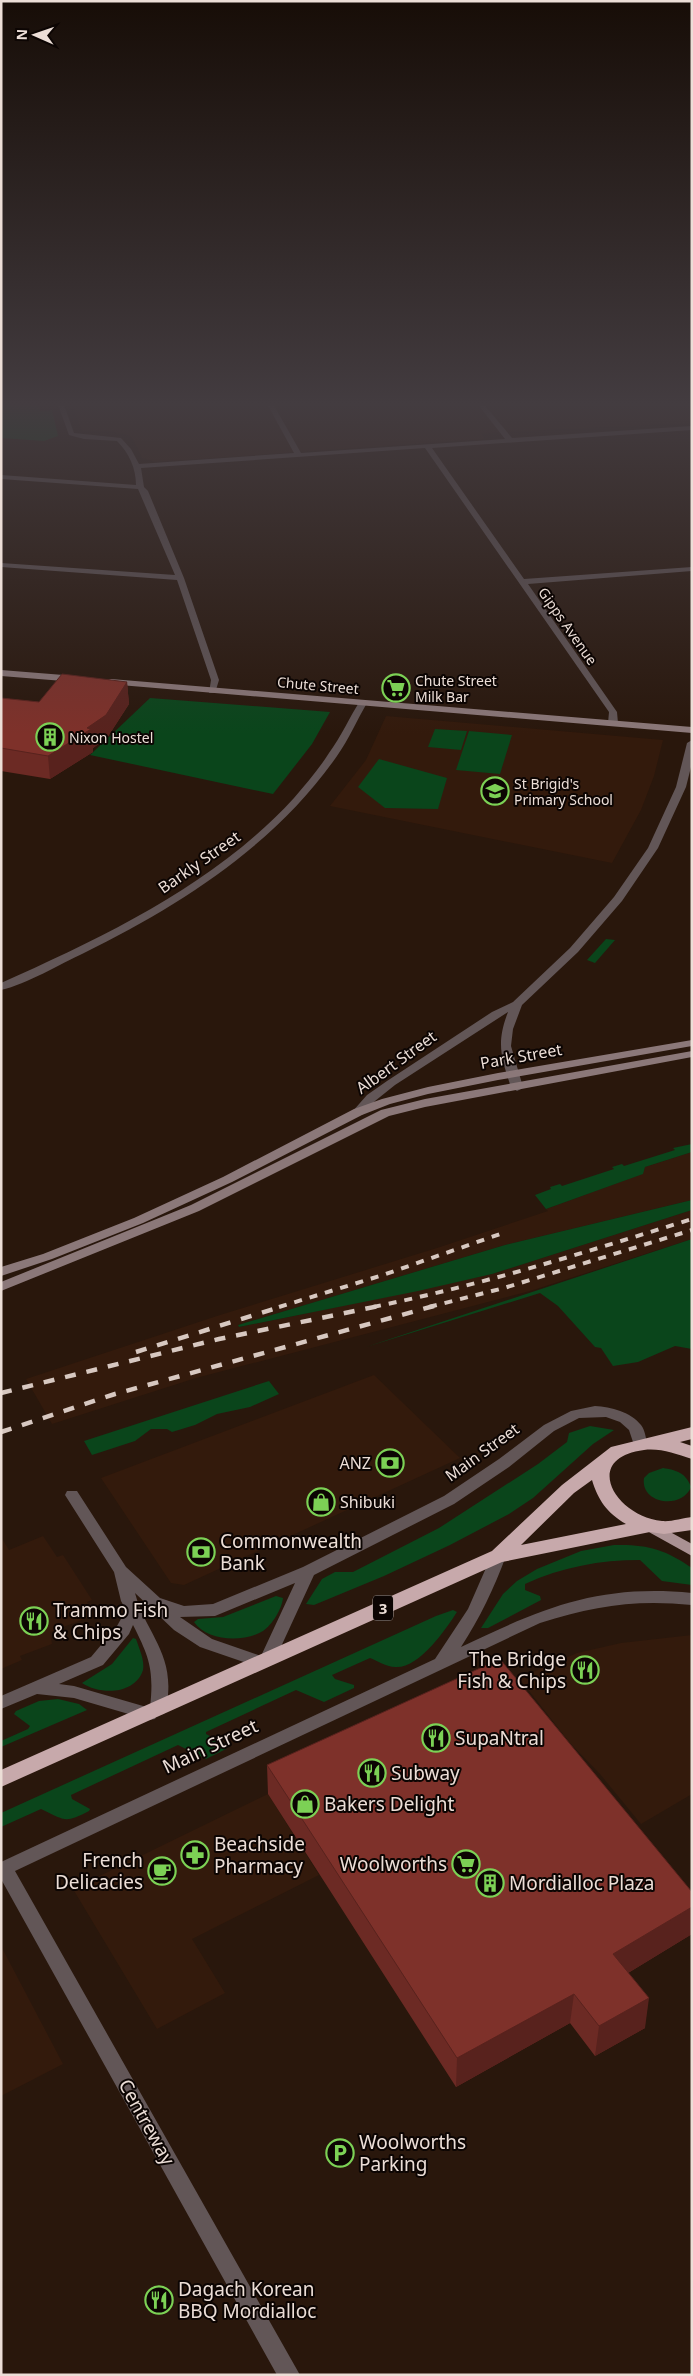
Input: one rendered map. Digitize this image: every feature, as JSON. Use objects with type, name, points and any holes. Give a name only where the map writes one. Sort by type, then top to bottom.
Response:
[{"type":"highway","name":"3","points":[[692,1433],[623,1449],[610,1458],[600,1476],[599,1483],[604,1496],[621,1515],[650,1526],[672,1528],[692,1523]]},
{"type":"highway","name":"3","points":[[645,1444],[670,1445],[692,1453]]},
{"type":"highway","name":"Main Street","points":[[498,1556],[568,1489],[610,1458]]},
{"type":"highway","name":"Main Street","points":[[1,1779],[154,1712],[498,1556],[650,1526]]},
{"type":"main road","points":[[650,1526],[692,1551]]},
{"type":"street","points":[[153,513],[180,578],[215,680],[212,690]]},
{"type":"street","name":"Gipps Avenue","points":[[474,513],[612,712],[613,723]]},
{"type":"street","points":[[1,565],[180,578]]},
{"type":"street","points":[[522,582],[692,569]]},
{"type":"street","name":"Chute Street","points":[[1,673],[692,730]]},
{"type":"street","name":"Barkly Street","points":[[1,987],[78,953],[125,928],[198,885],[250,846],[274,826],[312,785],[345,740],[363,703]]},
{"type":"street","name":"Albert Street","points":[[1,1287],[116,1242],[202,1204],[362,1117],[371,1098],[391,1083],[496,1014],[517,1004],[574,950],[618,899],[639,871],[656,842],[678,794],[686,771],[692,743]]},
{"type":"street","points":[[516,1087],[503,1045],[517,1004]]},
{"type":"street","name":"Park Street","points":[[362,1117],[401,1097],[512,1073],[692,1043]]},
{"type":"street","name":"Park Street","points":[[362,1117],[386,1113],[418,1104],[692,1054]]},
{"type":"street","name":"Albert Street","points":[[1,1272],[45,1258],[192,1197],[362,1117]]},
{"type":"street","name":"Main Street","points":[[157,1603],[184,1612],[215,1610],[308,1571],[449,1500],[504,1463],[549,1428],[576,1414],[595,1411],[615,1414],[636,1428],[645,1444]]},
{"type":"street","points":[[72,1495],[121,1571],[198,1639],[264,1661],[308,1571]]},
{"type":"street","name":"Main Street","points":[[439,1664],[464,1630],[478,1605],[498,1556]]},
{"type":"street","points":[[35,1689],[63,1690],[154,1712],[161,1682],[158,1664],[152,1644],[133,1611],[121,1571]]},
{"type":"street","name":"Main Street","points":[[3,1869],[534,1619],[571,1607],[605,1599],[641,1595],[692,1600]]},
{"type":"street","points":[[1,1703],[97,1661],[123,1630],[133,1611]]},
{"type":"street","name":"Centreway","points":[[3,1869],[289,2375]]},
{"type":"shaded area","name":"St Brigid's Primary School","points":[[386,716],[663,740],[654,776],[641,810],[612,863],[330,806],[366,760]]},
{"type":"shaded area","points":[[692,1152],[692,1200],[505,1245],[238,1325],[239,1327],[294,1316],[492,1274],[692,1210],[692,1239],[530,1291],[196,1378],[52,1424],[26,1379],[548,1211],[546,1209],[642,1174],[645,1167]]},
{"type":"shaded area","points":[[374,1375],[460,1458],[184,1585],[171,1583],[101,1478]]},
{"type":"shaded area","points":[[43,1536],[57,1557],[63,1555],[92,1600],[87,1602],[95,1615],[50,1632],[52,1644],[20,1656],[22,1660],[1,1669],[1,1537],[9,1550]]},
{"type":"shaded area","points":[[692,1635],[692,1794],[641,1824],[600,1774],[570,1743],[519,1678],[577,1653],[621,1643]]},
{"type":"shaded area","points":[[268,1794],[319,1875],[192,1939],[225,1993],[157,2029],[73,1889]]},
{"type":"shaded area","points":[[1,1946],[63,2064],[1,2096]]},
{"type":"green space","points":[[150,698],[330,712],[312,744],[273,794],[90,755]]},
{"type":"green space","points":[[435,729],[467,731],[461,750],[428,747]]},
{"type":"green space","points":[[469,731],[512,735],[500,774],[456,770]]},
{"type":"green space","points":[[379,759],[447,778],[438,809],[385,808],[358,787]]},
{"type":"green space","points":[[606,939],[615,940],[595,963],[587,960]]},
{"type":"green space","points":[[692,1144],[692,1152],[645,1167],[643,1174],[546,1209],[535,1195],[551,1189],[550,1187],[560,1184],[562,1186],[614,1169],[612,1167],[622,1164],[624,1166],[675,1150],[673,1148]]},
{"type":"green space","points":[[692,1200],[692,1210],[492,1274],[239,1327],[238,1325],[505,1245]]},
{"type":"green space","points":[[692,1239],[692,1349],[675,1346],[638,1362],[613,1366],[601,1348],[595,1347],[558,1306],[540,1293],[366,1347]]},
{"type":"green space","points":[[269,1381],[279,1394],[250,1407],[217,1414],[195,1425],[172,1432],[167,1429],[151,1429],[135,1441],[92,1455],[84,1441]]},
{"type":"green space","points":[[590,1426],[614,1430],[593,1444],[533,1498],[509,1514],[450,1545],[384,1576],[314,1605],[306,1604],[322,1579],[335,1572],[353,1572],[439,1528],[538,1464],[567,1442],[569,1433]]},
{"type":"green space","points":[[663,1468],[676,1471],[689,1482],[691,1487],[679,1499],[663,1501],[648,1494],[644,1478],[649,1473]]},
{"type":"green space","points":[[614,1545],[636,1545],[655,1549],[673,1556],[692,1568],[692,1585],[662,1581],[640,1560],[610,1561],[581,1566],[553,1573],[525,1584],[525,1590],[540,1596],[541,1600],[488,1628],[481,1628],[503,1594],[517,1581],[537,1569],[581,1551]]},
{"type":"green space","points":[[276,1596],[283,1598],[279,1612],[263,1631],[255,1635],[236,1638],[216,1636],[207,1633],[194,1622],[198,1619],[223,1617]]},
{"type":"green space","points":[[453,1610],[457,1612],[446,1628],[431,1647],[413,1662],[404,1666],[392,1667],[370,1658],[332,1675],[335,1679],[354,1685],[354,1688],[324,1702],[296,1690],[206,1732],[206,1734],[227,1745],[226,1749],[206,1759],[178,1745],[71,1795],[72,1799],[90,1809],[81,1815],[65,1819],[41,1809],[1,1827],[1,1813]]},
{"type":"green space","points":[[133,1638],[136,1639],[141,1654],[143,1670],[133,1684],[125,1688],[107,1691],[98,1690],[82,1683],[112,1664]]},
{"type":"green space","points":[[58,1699],[79,1704],[87,1710],[1,1747],[1,1741],[28,1729],[30,1726],[14,1714],[16,1711],[39,1701]]},
{"type":"building","points":[[62,674],[127,682],[106,715],[87,728],[91,729],[48,756],[1,748],[1,698],[39,702]]},
{"type":"building","name":"Mordialloc Plaza","points":[[500,1659],[692,1892],[692,1907],[613,1954],[649,1998],[599,2026],[574,1994],[457,2058],[267,1765]]},
{"type":"railway","points":[[373,1307],[494,1278],[692,1219]]},
{"type":"railway","points":[[429,1307],[504,1288],[692,1230]]},
{"type":"railway","points":[[279,1307],[383,1275],[503,1233]]},
{"type":"railway","points":[[136,1352],[283,1306]]},
{"type":"railway","points":[[1,1393],[219,1339],[379,1306]]},
{"type":"railway","points":[[1,1432],[115,1394],[434,1306]]},
{"type":"place","name":"Chute Street Milk Bar","points":[[396,688]]},
{"type":"place","name":"Nixon Hostel","points":[[50,737]]},
{"type":"place","name":"St Brigid's Primary School","points":[[495,791]]},
{"type":"place","name":"ANZ","points":[[390,1463]]},
{"type":"place","name":"Shibuki","points":[[321,1502]]},
{"type":"place","name":"Commonwealth Bank","points":[[201,1552]]},
{"type":"place","name":"Trammo Fish & Chips","points":[[34,1621]]},
{"type":"place","name":"The Bridge Fish & Chips","points":[[585,1670]]},
{"type":"place","name":"SupaNtral","points":[[436,1738]]},
{"type":"place","name":"Subway","points":[[372,1773]]},
{"type":"place","name":"Bakers Delight","points":[[305,1804]]},
{"type":"place","name":"Beachside Pharmacy","points":[[195,1855]]},
{"type":"place","name":"Woolworths","points":[[466,1864]]},
{"type":"place","name":"French Delicacies","points":[[162,1871]]},
{"type":"place","name":"Mordialloc Plaza","points":[[490,1883]]},
{"type":"place","name":"Woolworths Parking","points":[[340,2153]]},
{"type":"place","name":"Dagach Korean BBQ Mordialloc","points":[[159,2300]]}]
